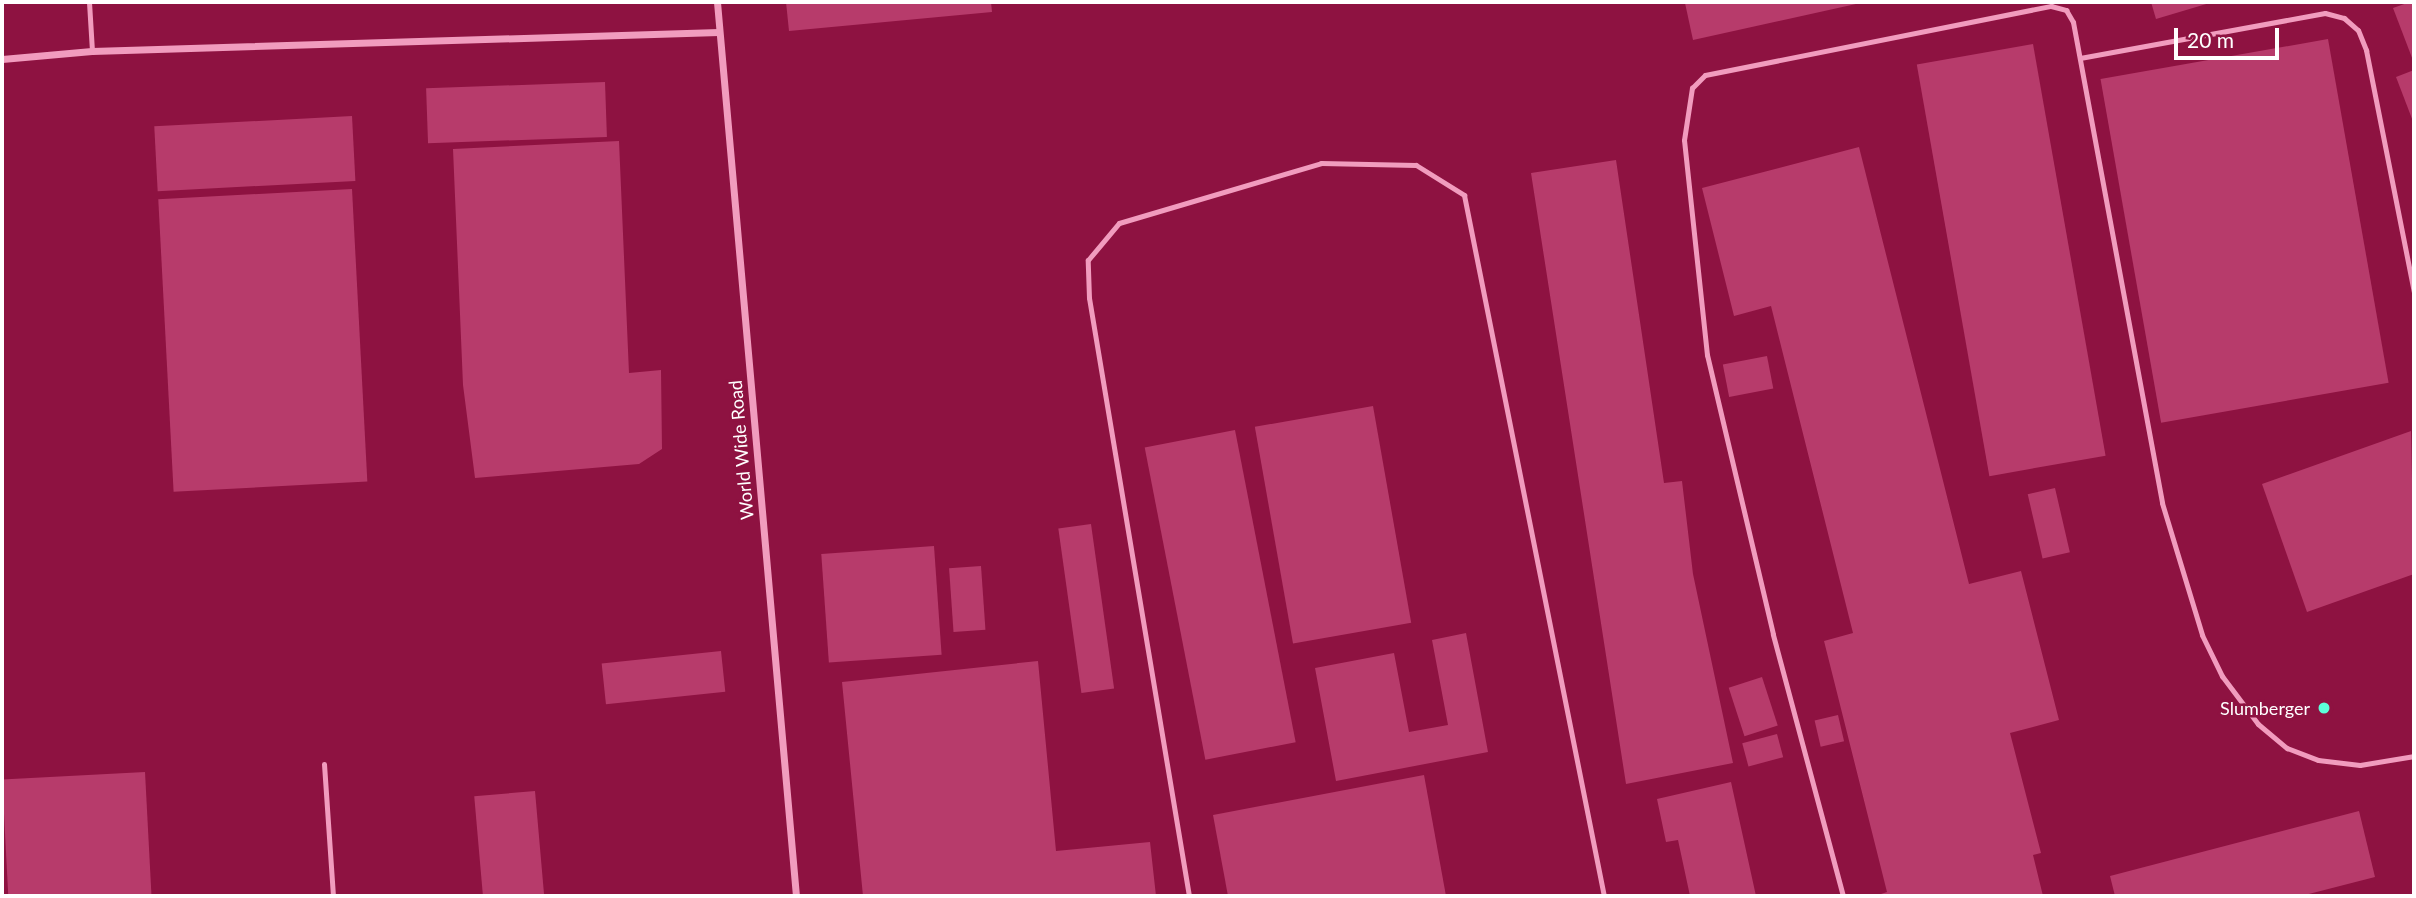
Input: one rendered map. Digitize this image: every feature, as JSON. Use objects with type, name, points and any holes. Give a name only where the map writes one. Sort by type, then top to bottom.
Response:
[{"type":"street","name":"World Wide Road","points":[[717,2],[796,896]]},
{"type":"street","points":[[2,59],[92,51],[719,32]]},
{"type":"lane","points":[[89,2],[92,51]]},
{"type":"lane","points":[[1843,896],[1773,634],[1707,355],[1684,140],[1686,108],[1692,88],[1705,75],[2051,6],[2066,10],[2073,22],[2162,503],[2202,635],[2229,685],[2258,724],[2287,748],[2318,760],[2360,765],[2414,757]]},
{"type":"lane","points":[[2080,58],[2325,13],[2344,18],[2358,30],[2366,50],[2414,292]]},
{"type":"lane","points":[[1189,896],[1089,298],[1088,260],[1119,223],[1321,163],[1416,165],[1464,195],[1604,896]]},
{"type":"lane","points":[[324,764],[333,896]]},
{"type":"building","points":[[786,2],[991,2],[992,12],[789,31]]},
{"type":"building","points":[[1689,2],[1865,2],[1693,40],[1685,3]]},
{"type":"building","points":[[2151,2],[2213,2],[2156,19]]},
{"type":"building","points":[[2414,2],[2414,63],[2393,8]]},
{"type":"building","points":[[2328,39],[2389,383],[2161,423],[2101,79]]},
{"type":"building","points":[[2033,44],[2106,456],[1989,476],[1917,64]]},
{"type":"building","points":[[2414,70],[2414,124],[2396,77]]},
{"type":"building","points":[[605,82],[607,137],[428,143],[426,88]]},
{"type":"building","points":[[352,116],[355,181],[158,191],[154,126]]},
{"type":"building","points":[[619,141],[629,373],[661,370],[662,449],[639,464],[475,478],[463,385],[453,149]]},
{"type":"building","points":[[1859,147],[1969,584],[2021,571],[2059,720],[2010,733],[2041,853],[2033,855],[2043,896],[1875,896],[1887,892],[1824,641],[1853,633],[1771,306],[1734,316],[1702,188]]},
{"type":"building","points":[[1616,160],[1664,483],[1682,481],[1693,574],[1733,763],[1626,784],[1531,173]]},
{"type":"building","points":[[352,189],[367,482],[174,492],[158,199]]},
{"type":"building","points":[[1767,356],[1773,388],[1729,397],[1723,365]]},
{"type":"building","points":[[1373,406],[1411,623],[1293,643],[1255,427]]},
{"type":"building","points":[[1235,430],[1296,742],[1205,760],[1145,448]]},
{"type":"building","points":[[2411,431],[2414,574],[2307,612],[2262,484]]},
{"type":"building","points":[[2055,488],[2070,552],[2043,559],[2028,494]]},
{"type":"building","points":[[1091,524],[1114,688],[1081,693],[1058,529]]},
{"type":"building","points":[[934,546],[942,655],[829,663],[821,554]]},
{"type":"building","points":[[981,566],[985,630],[954,632],[949,568]]},
{"type":"building","points":[[1466,633],[1488,752],[1336,781],[1315,668],[1394,653],[1409,732],[1448,725],[1432,640]]},
{"type":"building","points":[[721,651],[725,692],[606,704],[602,664]]},
{"type":"building","points":[[1038,661],[1056,851],[1150,842],[1156,896],[863,896],[842,682]]},
{"type":"building","points":[[1762,677],[1778,726],[1744,736],[1729,688]]},
{"type":"building","points":[[1838,715],[1844,741],[1821,747],[1815,720]]},
{"type":"building","points":[[1777,734],[1783,757],[1748,766],[1742,743]]},
{"type":"building","points":[[145,772],[151,896],[8,896],[2,779]]},
{"type":"building","points":[[1424,775],[1446,896],[1228,896],[1213,815]]},
{"type":"building","points":[[1731,782],[1756,896],[1690,896],[1678,840],[1666,842],[1657,799]]},
{"type":"building","points":[[535,791],[544,896],[483,896],[474,796]]},
{"type":"building","points":[[2359,811],[2375,877],[2301,896],[2115,896],[2110,876]]},
{"type":"place","name":"Slumberger","points":[[2324,708]]}]
